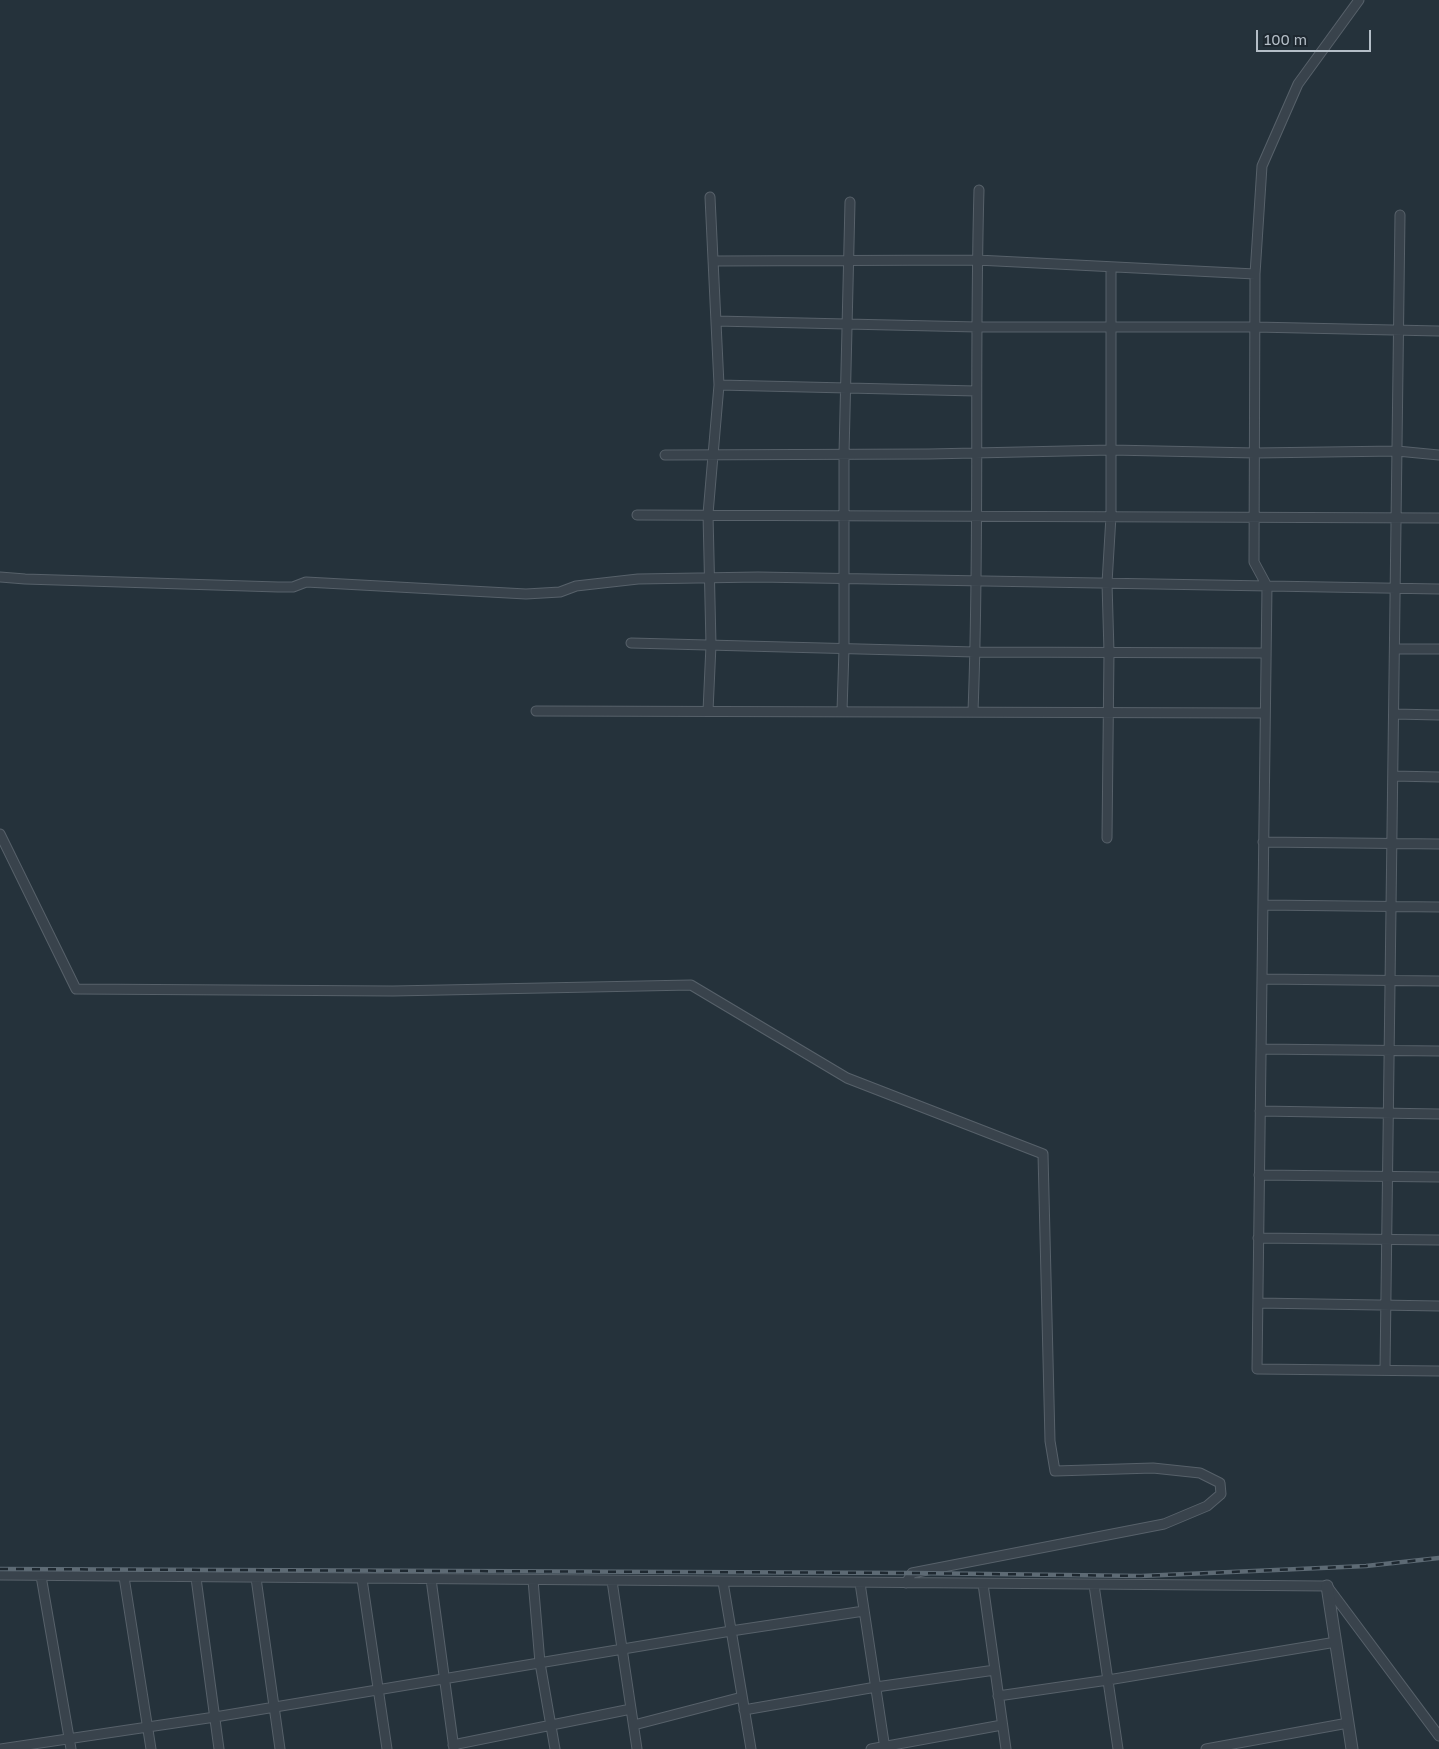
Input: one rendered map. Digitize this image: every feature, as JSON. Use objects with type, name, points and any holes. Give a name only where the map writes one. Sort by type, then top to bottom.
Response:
[{"type":"street","points":[[1359,0],[1298,84],[1262,166],[1255,274],[1254,562],[1267,586],[1257,1369],[1439,1371]]},
{"type":"street","points":[[972,711],[978,516],[976,391],[979,190]]},
{"type":"street","points":[[708,711],[711,645],[708,514],[719,385],[710,197]]},
{"type":"street","points":[[842,711],[844,649],[844,454],[850,202]]},
{"type":"street","points":[[1385,1370],[1400,215]]},
{"type":"street","points":[[713,261],[977,260],[1255,274]]},
{"type":"street","points":[[1108,838],[1109,652],[1107,583],[1111,516],[1111,266]]},
{"type":"street","points":[[716,320],[977,327],[1439,331]]},
{"type":"street","points":[[719,385],[976,391]]},
{"type":"street","points":[[665,454],[976,453],[1111,450],[1255,453],[1397,450],[1439,455]]},
{"type":"street","points":[[637,515],[1439,518]]},
{"type":"street","points":[[0,577],[278,586],[292,586],[306,582],[526,594],[560,592],[576,586],[638,579],[710,578],[1439,588]]},
{"type":"street","points":[[631,643],[975,652],[1266,653]]},
{"type":"street","points":[[1395,649],[1439,649]]},
{"type":"street","points":[[536,711],[1265,712]]},
{"type":"street","points":[[1394,714],[1439,715]]},
{"type":"street","points":[[1393,776],[1439,777]]},
{"type":"street","points":[[0,834],[76,989],[393,991],[691,985],[847,1078],[1043,1154],[1050,1441],[1055,1471],[1153,1468],[1187,1471],[1213,1478],[1220,1483],[1221,1494],[1207,1506],[1164,1524],[912,1573],[906,1583]]},
{"type":"street","points":[[1264,842],[1439,844]]},
{"type":"street","points":[[1263,905],[1439,907]]},
{"type":"street","points":[[1262,979],[1439,981]]},
{"type":"street","points":[[1261,1049],[1439,1051]]},
{"type":"street","points":[[1260,1111],[1439,1114]]},
{"type":"street","points":[[1259,1174],[1439,1177]]},
{"type":"street","points":[[1258,1238],[1439,1240]]},
{"type":"street","points":[[1258,1303],[1439,1306]]},
{"type":"street","points":[[0,1575],[1327,1586]]},
{"type":"street","points":[[41,1576],[71,1749]]},
{"type":"street","points":[[124,1577],[151,1749]]},
{"type":"street","points":[[196,1578],[219,1749]]},
{"type":"street","points":[[256,1578],[280,1749]]},
{"type":"street","points":[[362,1579],[386,1749]]},
{"type":"street","points":[[431,1580],[454,1747],[551,1724],[631,1709]]},
{"type":"street","points":[[532,1580],[540,1663],[555,1749]]},
{"type":"street","points":[[612,1581],[637,1749]]},
{"type":"street","points":[[723,1582],[750,1749]]},
{"type":"street","points":[[860,1583],[885,1748]]},
{"type":"street","points":[[983,1584],[1006,1749]]},
{"type":"street","points":[[1094,1584],[1118,1749]]},
{"type":"street","points":[[1327,1586],[1352,1749]]},
{"type":"street","points":[[1327,1586],[1439,1736]]},
{"type":"street","points":[[0,1749],[274,1708],[731,1631],[864,1611]]},
{"type":"street","points":[[998,1696],[1108,1680],[1336,1642]]},
{"type":"street","points":[[744,1710],[876,1687],[995,1670]]},
{"type":"street","points":[[634,1725],[742,1697]]},
{"type":"street","points":[[1206,1749],[1348,1723]]},
{"type":"street","points":[[870,1749],[885,1748],[1002,1725]]},
{"type":"railway","points":[[0,1569],[912,1573],[1141,1576],[1366,1566],[1439,1558]]}]
